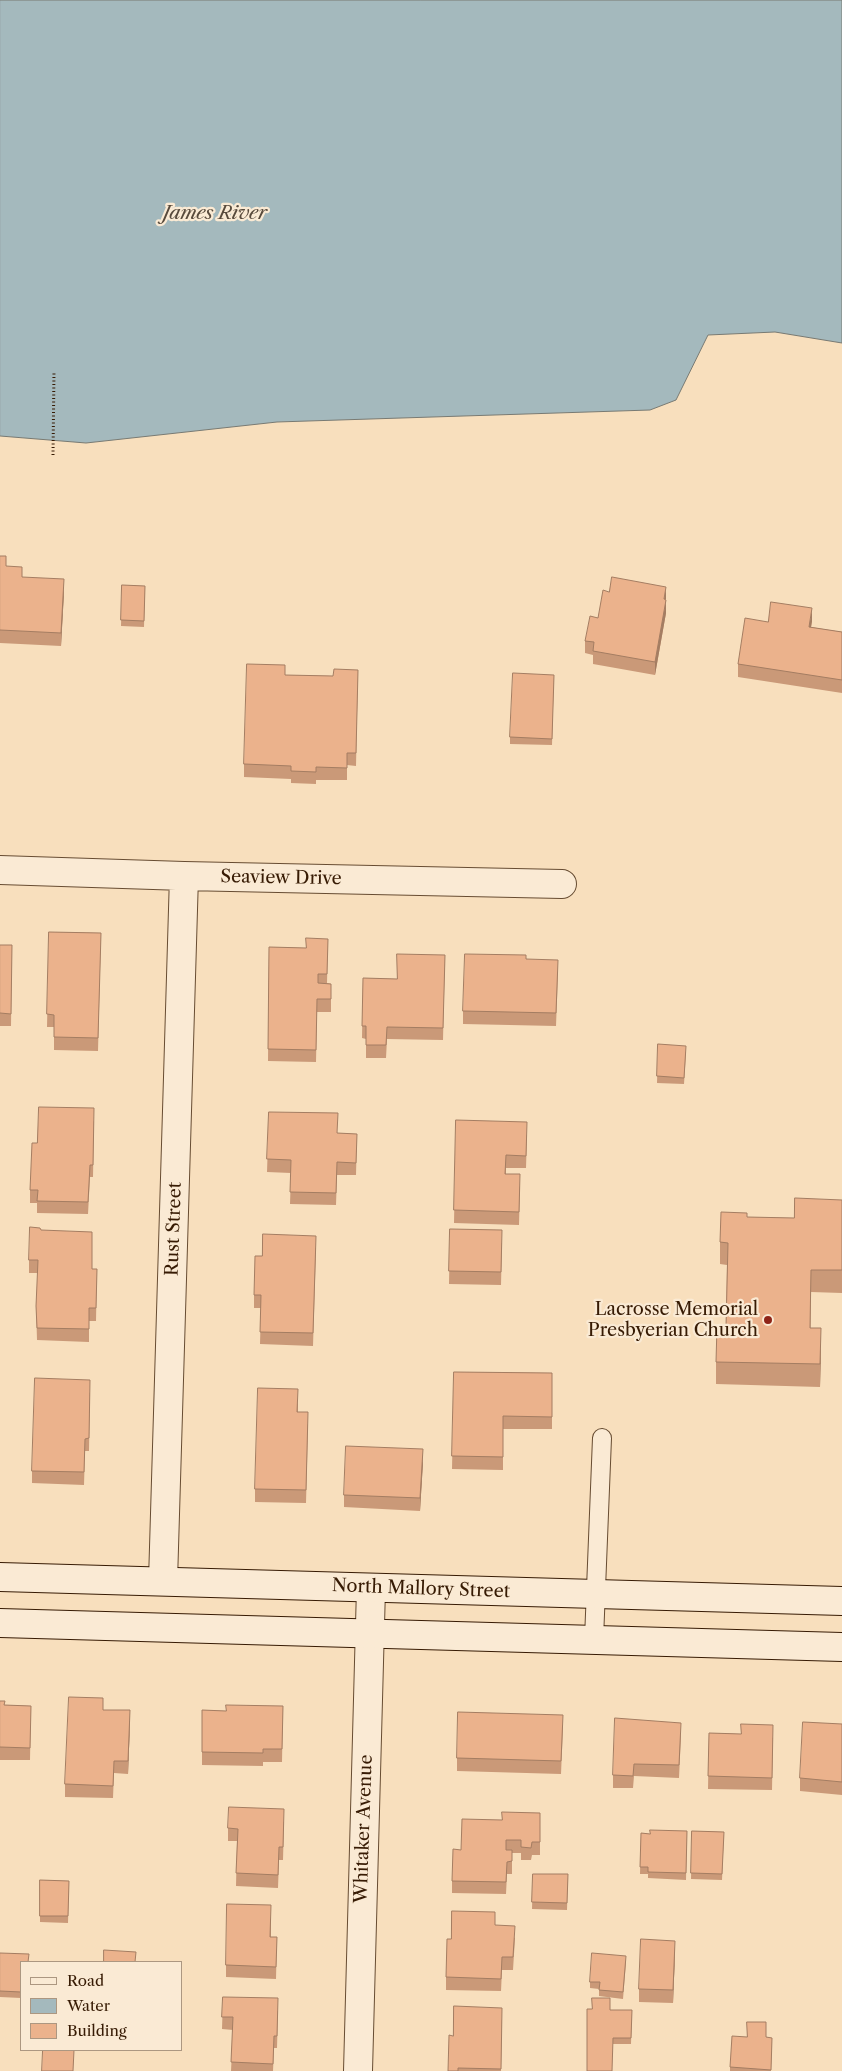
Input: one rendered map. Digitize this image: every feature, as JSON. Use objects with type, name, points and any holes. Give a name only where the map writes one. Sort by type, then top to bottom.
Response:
[{"type":"street","name":"Seaview Drive","points":[[0,870],[562,884]]},
{"type":"street","name":"Rust Street","points":[[163,1581],[184,876]]},
{"type":"street","name":"North Mallory Street","points":[[0,1576],[842,1600]]},
{"type":"street","name":"Whitaker Avenue","points":[[358,2071],[371,1588]]},
{"type":"street","points":[[0,1623],[842,1647]]},
{"type":"lane","points":[[594,1639],[602,1438]]},
{"type":"path","points":[[53,454],[54,371]]},
{"type":"water","name":"James River","points":[[0,0],[842,0],[842,343],[775,332],[708,335],[676,400],[650,410],[277,422],[86,443],[0,436]]},
{"type":"building","points":[[0,556],[6,556],[6,566],[22,567],[22,577],[64,579],[61,633],[0,630]]},
{"type":"building","points":[[612,577],[666,587],[664,599],[666,600],[655,662],[593,651],[594,642],[585,641],[590,616],[598,618],[603,590],[609,592]]},
{"type":"building","points":[[122,585],[145,586],[144,621],[121,620]]},
{"type":"building","points":[[771,602],[812,608],[809,627],[842,632],[842,680],[738,664],[745,618],[768,622]]},
{"type":"building","points":[[247,664],[285,665],[285,675],[333,676],[334,669],[358,670],[356,753],[347,753],[347,768],[316,767],[316,772],[291,771],[291,766],[244,764]]},
{"type":"building","points":[[513,673],[554,675],[552,739],[510,737]]},
{"type":"building","points":[[49,932],[101,933],[98,1038],[54,1037],[54,1015],[47,1014]]},
{"type":"building","points":[[306,938],[328,939],[327,974],[318,974],[318,983],[331,984],[331,999],[317,999],[316,1050],[268,1049],[269,947],[306,948]]},
{"type":"building","points":[[0,945],[12,945],[11,1014],[0,1013]]},
{"type":"building","points":[[397,954],[445,955],[443,1028],[387,1027],[386,1045],[366,1045],[366,1026],[362,1026],[363,978],[397,979]]},
{"type":"building","points":[[465,954],[526,955],[526,959],[558,960],[556,1013],[463,1011]]},
{"type":"building","points":[[658,1044],[686,1046],[684,1078],[657,1076]]},
{"type":"building","points":[[39,1107],[94,1108],[93,1165],[90,1165],[88,1202],[37,1201],[38,1190],[30,1190],[32,1143],[37,1143]]},
{"type":"building","points":[[269,1112],[338,1113],[337,1133],[357,1134],[356,1163],[337,1162],[336,1193],[290,1192],[291,1160],[267,1159]]},
{"type":"building","points":[[456,1120],[527,1122],[526,1156],[506,1155],[505,1174],[520,1174],[519,1212],[454,1210]]},
{"type":"building","name":"Lacrosse Memorial Presbyerian Church","points":[[795,1198],[842,1200],[842,1270],[811,1270],[810,1328],[821,1328],[820,1364],[716,1362],[717,1326],[726,1326],[728,1243],[720,1242],[721,1212],[747,1213],[747,1217],[794,1218]]},
{"type":"building","points":[[30,1227],[40,1228],[41,1230],[92,1232],[92,1269],[97,1269],[96,1308],[89,1308],[89,1329],[37,1328],[38,1260],[29,1260]]},
{"type":"building","points":[[450,1229],[502,1230],[501,1272],[449,1271]]},
{"type":"building","points":[[263,1234],[316,1236],[313,1333],[260,1332],[261,1295],[254,1295],[255,1256],[262,1256]]},
{"type":"building","points":[[454,1372],[552,1373],[552,1417],[503,1416],[503,1457],[452,1456]]},
{"type":"building","points":[[35,1378],[90,1380],[89,1438],[85,1439],[84,1472],[32,1471]]},
{"type":"building","points":[[258,1388],[298,1389],[297,1412],[308,1412],[306,1490],[255,1489]]},
{"type":"building","points":[[346,1446],[423,1449],[420,1498],[344,1495]]},
{"type":"building","points":[[69,1697],[103,1698],[103,1710],[130,1710],[128,1761],[114,1761],[113,1786],[65,1784]]},
{"type":"building","points":[[0,1701],[5,1701],[4,1705],[31,1706],[30,1748],[0,1747]]},
{"type":"building","points":[[226,1705],[283,1706],[282,1749],[263,1749],[263,1753],[202,1752],[202,1710],[226,1711]]},
{"type":"building","points":[[458,1712],[563,1715],[561,1761],[457,1758]]},
{"type":"building","points":[[615,1718],[681,1723],[679,1765],[634,1764],[633,1776],[613,1775]]},
{"type":"building","points":[[803,1722],[842,1724],[842,1782],[800,1778]]},
{"type":"building","points":[[741,1724],[773,1725],[772,1778],[708,1776],[709,1733],[741,1734]]},
{"type":"building","points":[[229,1807],[284,1809],[283,1847],[279,1847],[278,1875],[236,1873],[238,1829],[228,1828]]},
{"type":"building","points":[[502,1812],[540,1813],[540,1842],[532,1842],[531,1848],[521,1847],[521,1840],[506,1840],[506,1850],[512,1850],[512,1861],[507,1862],[506,1882],[452,1881],[453,1849],[461,1850],[462,1819],[502,1820]]},
{"type":"building","points":[[650,1830],[687,1831],[686,1873],[648,1872],[648,1867],[640,1867],[641,1833],[650,1834]]},
{"type":"building","points":[[692,1831],[724,1832],[722,1874],[691,1873]]},
{"type":"building","points":[[533,1874],[568,1874],[567,1903],[532,1902]]},
{"type":"building","points":[[40,1880],[69,1881],[68,1916],[40,1916]]},
{"type":"building","points":[[227,1904],[271,1905],[270,1937],[277,1937],[276,1967],[226,1965]]},
{"type":"building","points":[[452,1911],[495,1912],[495,1925],[515,1926],[513,1957],[502,1957],[501,1979],[446,1977],[447,1939],[451,1939]]},
{"type":"building","points":[[641,1939],[675,1941],[673,1990],[639,1989]]},
{"type":"building","points":[[104,1950],[136,1952],[135,1961],[104,1961]]},
{"type":"building","points":[[0,1953],[29,1954],[28,1961],[20,1961],[20,1992],[0,1991]]},
{"type":"building","points":[[592,1953],[626,1956],[623,1992],[599,1990],[600,1982],[590,1982]]},
{"type":"building","points":[[223,1997],[278,1998],[277,2036],[274,2036],[273,2064],[231,2062],[233,2017],[222,2017]]},
{"type":"building","points":[[592,1998],[610,1998],[610,2010],[632,2010],[631,2038],[613,2038],[612,2071],[587,2071],[587,2009],[592,2009]]},
{"type":"building","points":[[454,2006],[502,2008],[501,2069],[458,2068],[458,2071],[448,2071],[449,2035],[453,2036]]},
{"type":"building","points":[[747,2022],[766,2022],[766,2037],[772,2038],[771,2070],[730,2067],[732,2036],[747,2037]]},
{"type":"building","points":[[43,2051],[74,2051],[73,2071],[42,2071]]},
{"type":"place","name":"Lacrosse Memorial Presbyerian Church","points":[[768,1320]]}]
